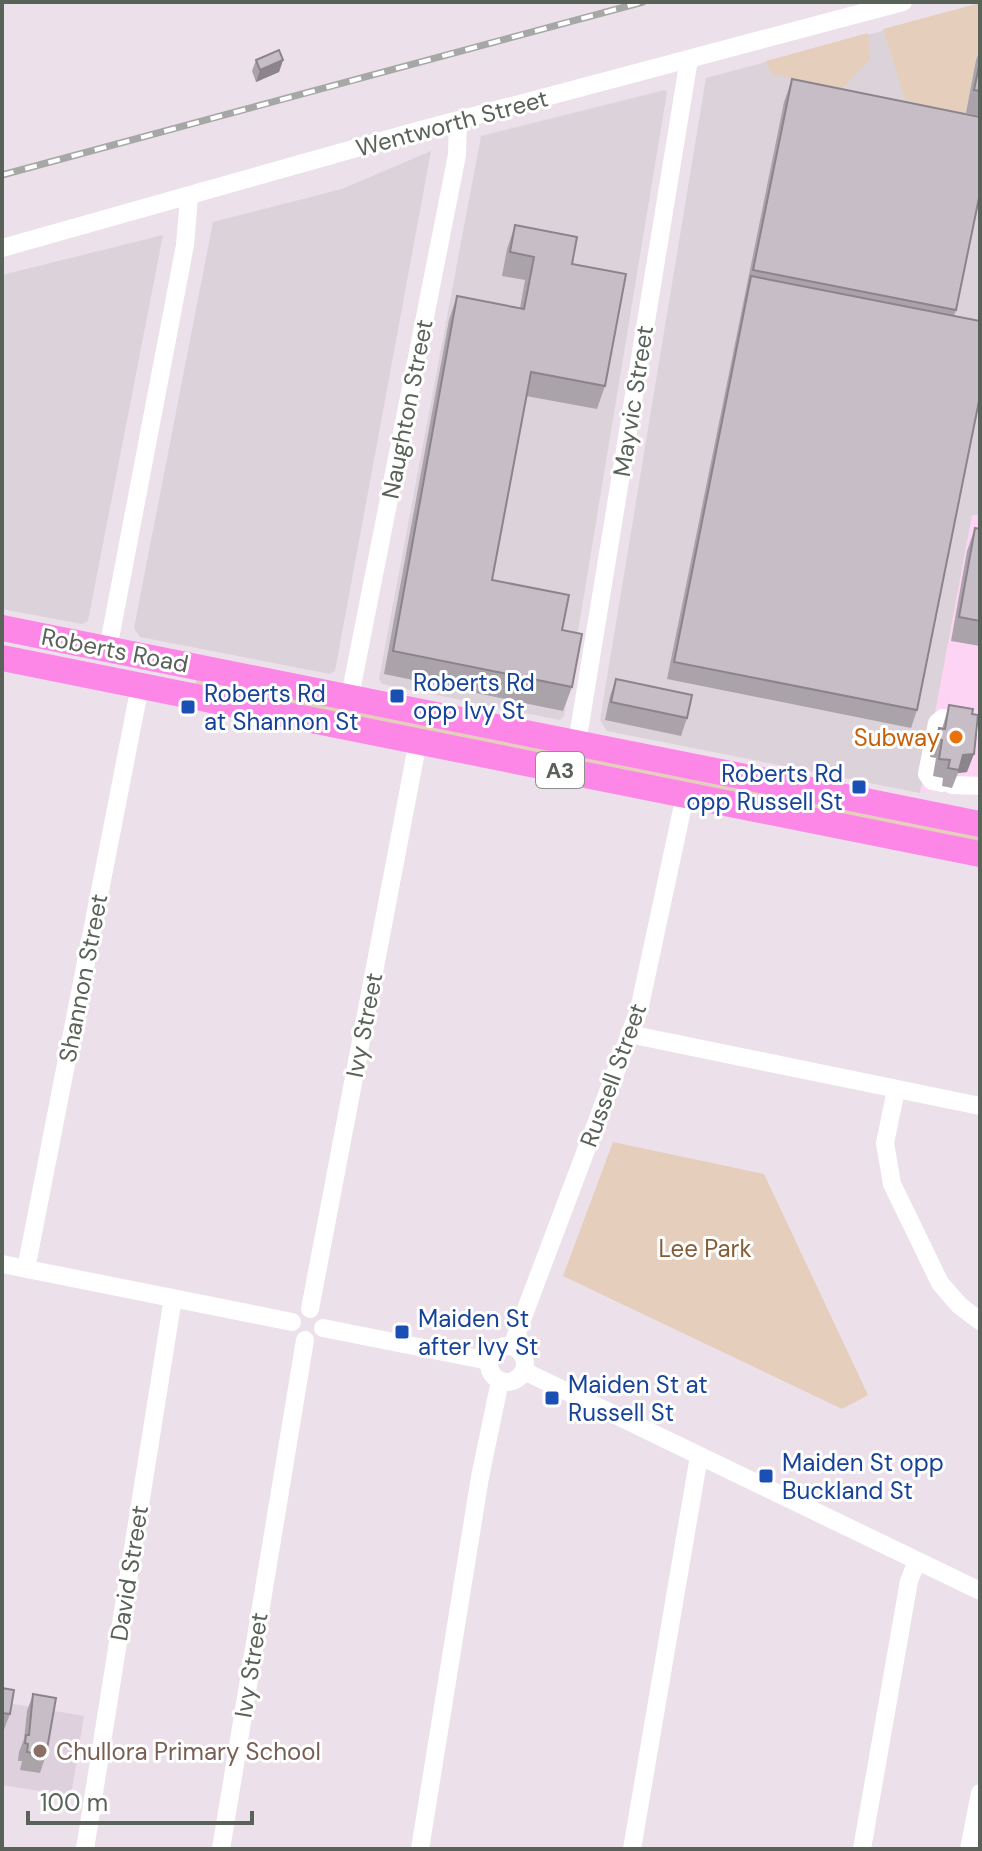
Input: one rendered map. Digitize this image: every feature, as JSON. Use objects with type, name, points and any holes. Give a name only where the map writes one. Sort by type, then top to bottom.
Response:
[{"type":"highway","name":"Roberts Road","points":[[2,628],[980,824]]},
{"type":"highway","name":"Roberts Road","points":[[2,658],[980,854]]},
{"type":"street","name":"Wentworth Street","points":[[2,248],[458,121],[903,2]]},
{"type":"street","name":"Mayvic Street","points":[[577,743],[689,59]]},
{"type":"street","name":"Naughton Street","points":[[350,696],[457,155],[458,121]]},
{"type":"street","points":[[108,649],[185,245],[189,198]]},
{"type":"street","name":"Shannon Street","points":[[26,1269],[140,686]]},
{"type":"street","points":[[980,726],[947,718],[937,723],[927,774],[932,781],[980,786]]},
{"type":"street","name":"Ivy Street","points":[[310,1309],[418,741]]},
{"type":"street","name":"Russell Street","points":[[512,1346],[649,975],[685,796]]},
{"type":"street","points":[[629,1034],[980,1106]]},
{"type":"street","points":[[896,1090],[885,1143],[892,1184],[940,1283],[959,1305],[980,1321]]},
{"type":"street","points":[[2,1264],[292,1322]]},
{"type":"street","name":"David Street","points":[[85,1849],[173,1298]]},
{"type":"street","points":[[310,1309],[319,1313],[323,1328],[318,1336],[305,1340],[296,1335],[292,1322],[301,1310],[310,1309]]},
{"type":"street","points":[[323,1328],[489,1361]]},
{"type":"street","name":"Ivy Street","points":[[221,1849],[305,1340]]},
{"type":"street","points":[[512,1346],[523,1356],[524,1371],[514,1381],[500,1381],[491,1374],[489,1361],[497,1348],[512,1346]]},
{"type":"street","points":[[524,1371],[980,1591]]},
{"type":"street","points":[[420,1849],[480,1477],[500,1381]]},
{"type":"street","points":[[632,1849],[699,1456]]},
{"type":"street","points":[[862,1849],[909,1581],[917,1561]]},
{"type":"street","points":[[969,1849],[978,1816],[980,1793]]},
{"type":"shaded area","points":[[980,5],[980,515],[972,515],[920,793],[607,731],[600,720],[706,78]]},
{"type":"shaded area","points":[[665,90],[564,716],[560,720],[382,684],[379,679],[481,136]]},
{"type":"shaded area","points":[[431,151],[335,671],[330,674],[140,637],[134,628],[213,222],[342,189]]},
{"type":"shaded area","points":[[163,235],[88,621],[82,624],[2,609],[2,275]]},
{"type":"shaded area","points":[[972,514],[980,515],[980,797],[942,789],[920,793]]},
{"type":"shaded area","name":"Chullora Primary School","points":[[2,1702],[84,1716],[71,1796],[2,1785]]},
{"type":"green space","points":[[980,3],[980,37],[966,113],[906,102],[883,29]]},
{"type":"green space","points":[[868,33],[870,59],[840,90],[772,74],[766,61]]},
{"type":"green space","points":[[197,677],[980,835],[980,844],[195,687]]},
{"type":"green space","name":"Lee Park","points":[[613,1142],[764,1174],[868,1395],[842,1409],[563,1276]]},
{"type":"building","points":[[279,50],[283,60],[260,70],[256,60]]},
{"type":"building","points":[[980,61],[980,91],[974,90]]},
{"type":"building","points":[[792,79],[980,117],[980,193],[956,310],[753,270]]},
{"type":"building","points":[[515,225],[577,237],[572,264],[626,274],[605,386],[531,372],[492,580],[569,595],[562,630],[582,634],[572,687],[393,651],[457,296],[524,309],[534,257],[510,252]]},
{"type":"building","points":[[751,276],[980,321],[980,396],[917,710],[674,662]]},
{"type":"building","points":[[975,528],[980,529],[980,621],[959,617]]},
{"type":"building","points":[[616,679],[692,695],[687,718],[611,702]]},
{"type":"building","points":[[949,705],[973,709],[972,714],[978,715],[974,754],[963,755],[959,770],[948,768],[950,760],[939,759],[942,740],[937,739],[939,728],[945,729]]},
{"type":"building","points":[[2,1688],[14,1690],[10,1714],[2,1713]]},
{"type":"building","points":[[33,1694],[56,1698],[46,1755],[27,1752],[28,1744],[25,1743],[26,1735],[29,1735]]},
{"type":"railway","points":[[2,175],[643,2]]},
{"type":"place","name":"Roberts Rd opp Ivy St","points":[[397,696]]},
{"type":"place","name":"Roberts Rd at Shannon St","points":[[188,707]]},
{"type":"place","name":"Subway","points":[[956,737]]},
{"type":"place","name":"Roberts Rd opp Russell St","points":[[859,787]]},
{"type":"place","name":"Maiden St after Ivy St","points":[[402,1332]]},
{"type":"place","name":"Maiden St at Russell St","points":[[552,1398]]},
{"type":"place","name":"Maiden St opp Buckland St","points":[[766,1476]]},
{"type":"place","name":"Chullora Primary School","points":[[40,1751]]}]
